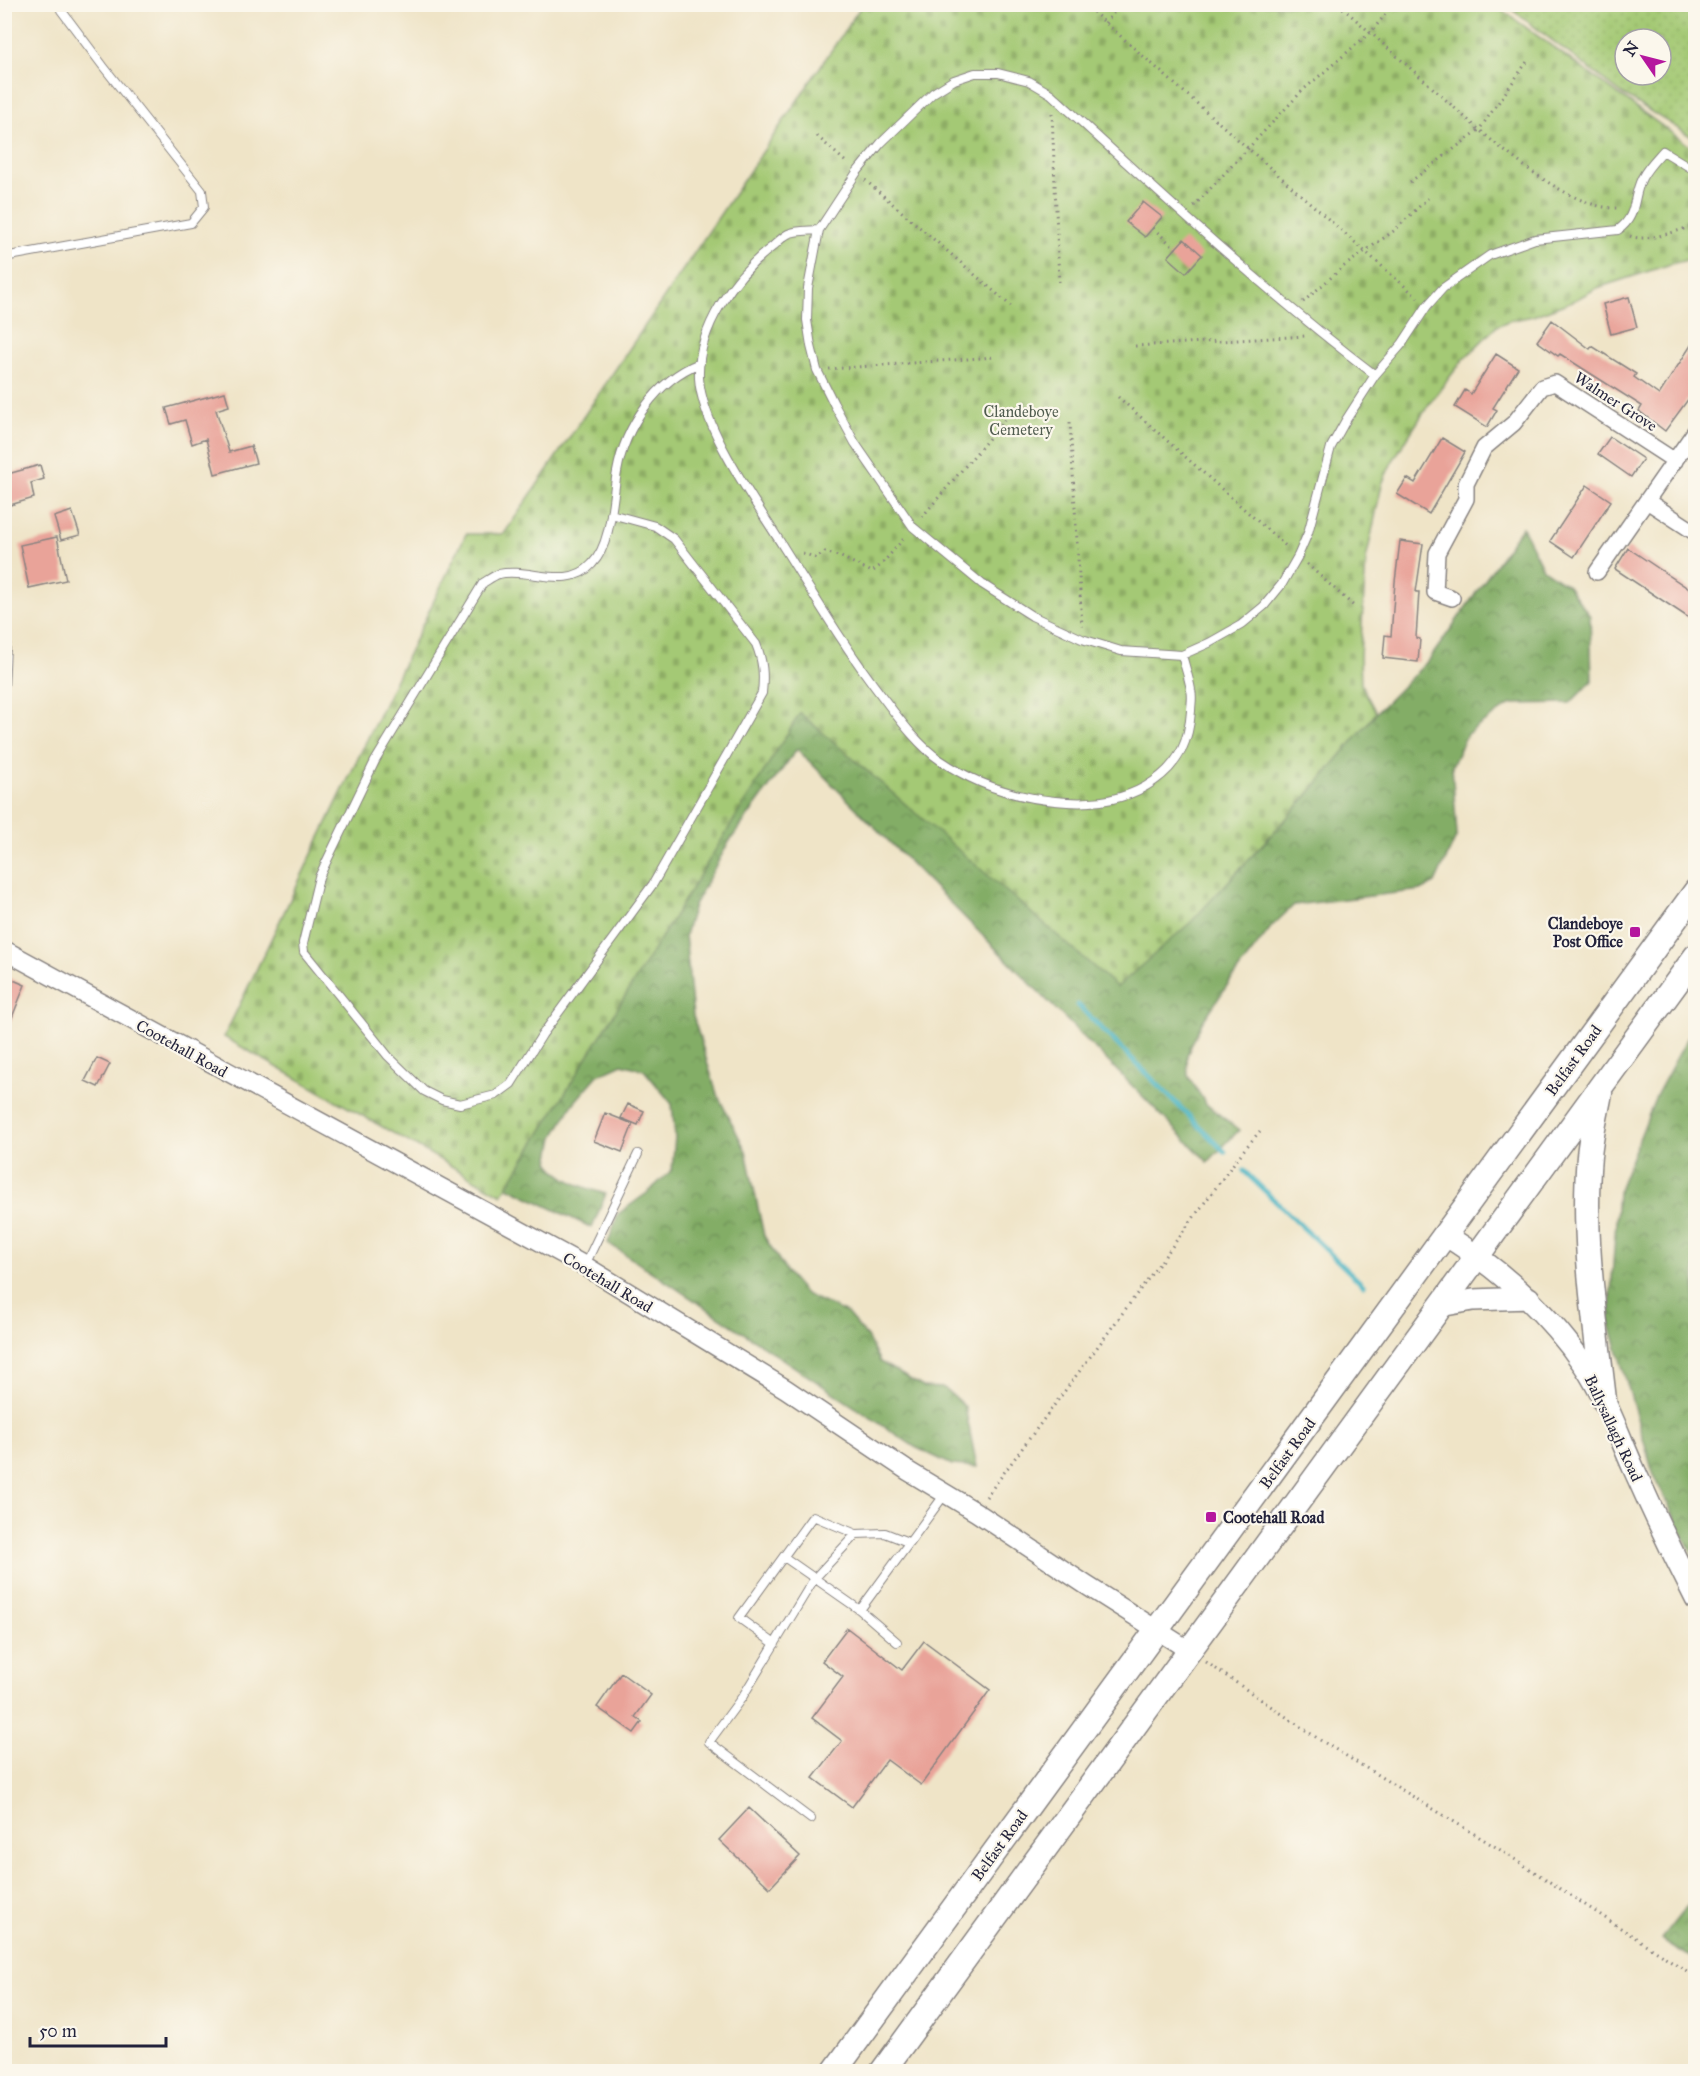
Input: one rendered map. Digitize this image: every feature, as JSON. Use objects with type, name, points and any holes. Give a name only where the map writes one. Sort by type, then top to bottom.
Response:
[{"type":"highway","name":"Belfast Road","points":[[834,2072],[1695,891]]},
{"type":"highway","points":[[882,2072],[1695,956]]},
{"type":"highway","points":[[1602,1084],[1589,1156],[1588,1204],[1589,1258],[1604,1400]]},
{"type":"main road","name":"Ballysallagh Road","points":[[1445,1235],[1477,1255],[1529,1299],[1556,1328],[1584,1366],[1604,1400],[1695,1599]]},
{"type":"main road","points":[[1440,1306],[1473,1300],[1529,1299]]},
{"type":"street","name":"Walmer Grove","points":[[1452,598],[1435,592],[1437,553],[1466,499],[1466,484],[1484,448],[1514,423],[1542,387],[1555,383],[1675,461]]},
{"type":"street","points":[[1597,572],[1695,430]]},
{"type":"street","points":[[1647,501],[1695,534]]},
{"type":"street","name":"Cootehall Road","points":[[4,950],[585,1266],[786,1389],[908,1471],[946,1492],[1190,1651]]},
{"type":"lane","points":[[4,257],[191,223],[204,207],[202,191],[61,10],[62,4]]},
{"type":"lane","points":[[1375,375],[1323,335],[1184,216],[1051,94],[1029,81],[998,73],[975,73],[954,80],[933,93],[902,121],[857,172],[819,230],[808,288],[807,320],[817,370],[855,443],[913,527],[982,584],[1032,616],[1082,639],[1121,651],[1182,655],[1240,625],[1264,606],[1282,584],[1308,533],[1331,447],[1375,375],[1402,344],[1427,306],[1443,288],[1490,255],[1535,239],[1618,230],[1628,223],[1640,181],[1663,151],[1695,171]]},
{"type":"lane","points":[[819,230],[789,234],[760,256],[733,287],[714,315],[701,351],[699,378],[704,407],[722,447],[857,664],[904,726],[937,758],[969,778],[1001,791],[1034,799],[1068,802],[1116,800],[1146,787],[1159,778],[1177,758],[1189,733],[1192,693],[1182,655]]},
{"type":"lane","points":[[611,514],[655,526],[674,539],[756,644],[763,661],[762,693],[653,884],[542,1035],[511,1084],[496,1095],[476,1101],[460,1104],[442,1100],[424,1091],[388,1056],[304,952],[303,943],[319,877],[375,760],[483,583],[500,574],[568,577],[579,574],[592,565],[603,547],[623,445],[636,418],[671,382],[700,363]]},
{"type":"lane","points":[[4,594],[7,624],[4,689]]},
{"type":"lane","points":[[585,1266],[638,1154]]},
{"type":"lane","points":[[860,1610],[946,1492]]},
{"type":"lane","points":[[775,1644],[739,1618],[813,1516],[856,1534],[885,1533],[908,1542]]},
{"type":"lane","points":[[811,1819],[709,1742],[743,1696],[814,1579],[856,1534]]},
{"type":"lane","points":[[784,1557],[860,1610],[897,1642]]},
{"type":"path","points":[[1084,4],[1427,306]]},
{"type":"path","points":[[1105,23],[1121,4]]},
{"type":"path","points":[[1338,4],[1516,162],[1582,201],[1613,209],[1634,207]]},
{"type":"path","points":[[1184,216],[1303,90],[1371,32],[1394,4]]},
{"type":"path","points":[[1410,182],[1479,130],[1529,60]]},
{"type":"path","points":[[1051,94],[1059,282]]},
{"type":"path","points":[[818,136],[1011,306]]},
{"type":"path","points":[[1293,310],[1333,275],[1395,230],[1428,198]]},
{"type":"path","points":[[1618,230],[1635,238],[1661,235],[1695,225]]},
{"type":"path","points":[[1153,228],[1176,249]]},
{"type":"path","points":[[1134,346],[1323,335]]},
{"type":"path","points":[[817,370],[995,357]]},
{"type":"path","points":[[1118,398],[1355,607]]},
{"type":"path","points":[[1070,422],[1082,639]]},
{"type":"path","points":[[976,1512],[1260,1131]]},
{"type":"path","points":[[1190,1651],[1320,1740],[1499,1849],[1695,1977]]},
{"type":"green space","name":"Clandeboye Cemetery","points":[[862,5],[1495,5],[1695,150],[1695,258],[1597,288],[1575,300],[1533,316],[1508,321],[1497,326],[1462,361],[1429,404],[1392,462],[1382,484],[1366,560],[1360,656],[1361,684],[1376,713],[1306,797],[1191,922],[1117,987],[800,713],[502,1195],[224,1037],[466,534],[504,534]]},
{"type":"green space","points":[[1506,5],[1695,5],[1695,139],[1622,94]]},
{"type":"green space","points":[[1522,527],[1543,569],[1568,586],[1590,616],[1592,681],[1570,703],[1511,704],[1467,734],[1452,766],[1457,835],[1435,883],[1422,890],[1294,905],[1272,926],[1201,1024],[1187,1055],[1188,1076],[1206,1104],[1239,1130],[1208,1162],[797,749],[729,842],[694,905],[685,935],[693,1016],[717,1094],[746,1151],[764,1236],[787,1273],[805,1294],[847,1313],[867,1337],[880,1362],[923,1387],[944,1388],[965,1407],[977,1467],[952,1465],[915,1447],[608,1243],[618,1214],[647,1193],[672,1170],[675,1137],[672,1104],[644,1070],[622,1064],[598,1075],[573,1104],[554,1137],[549,1162],[554,1169],[574,1183],[606,1194],[592,1228],[477,1172],[797,690],[1161,946],[1191,921],[1242,867],[1306,797],[1376,713],[1429,660]]},
{"type":"green space","points":[[1695,1024],[1696,1560],[1653,1473],[1609,1321],[1618,1192],[1657,1094]]},
{"type":"green space","points":[[1695,1896],[1695,1960],[1661,1939]]},
{"type":"building","points":[[1143,202],[1162,217],[1145,237],[1126,222]]},
{"type":"building","points":[[1184,239],[1202,255],[1186,273],[1168,257]]},
{"type":"building","points":[[1629,297],[1637,327],[1611,334],[1603,304]]},
{"type":"building","points":[[1552,320],[1590,349],[1592,346],[1636,374],[1634,377],[1659,395],[1695,339],[1695,390],[1665,431],[1639,411],[1642,406],[1537,341]]},
{"type":"building","points":[[1496,354],[1518,368],[1493,408],[1497,410],[1487,427],[1455,407],[1465,390],[1471,394]]},
{"type":"building","points":[[225,392],[229,406],[216,410],[229,452],[251,446],[256,463],[215,474],[206,439],[192,444],[185,420],[171,424],[166,408]]},
{"type":"building","points":[[1610,437],[1643,459],[1631,477],[1598,454]]},
{"type":"building","points":[[1442,438],[1465,452],[1429,514],[1397,494],[1407,478],[1415,483]]},
{"type":"building","points":[[40,465],[44,479],[31,483],[34,498],[10,505],[4,485],[4,475]]},
{"type":"building","points":[[1587,485],[1611,501],[1574,557],[1550,541]]},
{"type":"building","points":[[72,511],[80,535],[61,540],[54,517]]},
{"type":"building","points":[[57,537],[66,580],[29,588],[20,545]]},
{"type":"building","points":[[1400,541],[1423,544],[1416,592],[1419,592],[1416,638],[1420,639],[1418,662],[1383,658],[1385,635],[1391,636]]},
{"type":"building","points":[[1628,548],[1695,593],[1695,622],[1615,569]]},
{"type":"building","points":[[4,976],[25,985],[5,1035],[4,1035]]},
{"type":"building","points":[[97,1058],[110,1064],[98,1087],[85,1081]]},
{"type":"building","points":[[628,1104],[644,1111],[638,1125],[621,1118]]},
{"type":"building","points":[[605,1113],[633,1124],[622,1152],[594,1141]]},
{"type":"building","points":[[847,1628],[902,1670],[924,1641],[990,1690],[921,1785],[887,1760],[852,1807],[813,1778],[842,1741],[812,1718],[843,1677],[822,1661]]},
{"type":"building","points":[[621,1673],[651,1695],[635,1717],[642,1722],[634,1733],[597,1707]]},
{"type":"building","points":[[749,1808],[800,1856],[770,1888],[719,1840]]},
{"type":"waterway","points":[[1078,1005],[1225,1152]]},
{"type":"waterway","points":[[1244,1171],[1363,1285]]},
{"type":"place","name":"Clandeboye Post Office","points":[[1635,932]]},
{"type":"place","name":"Cootehall Road","points":[[1211,1517]]}]
